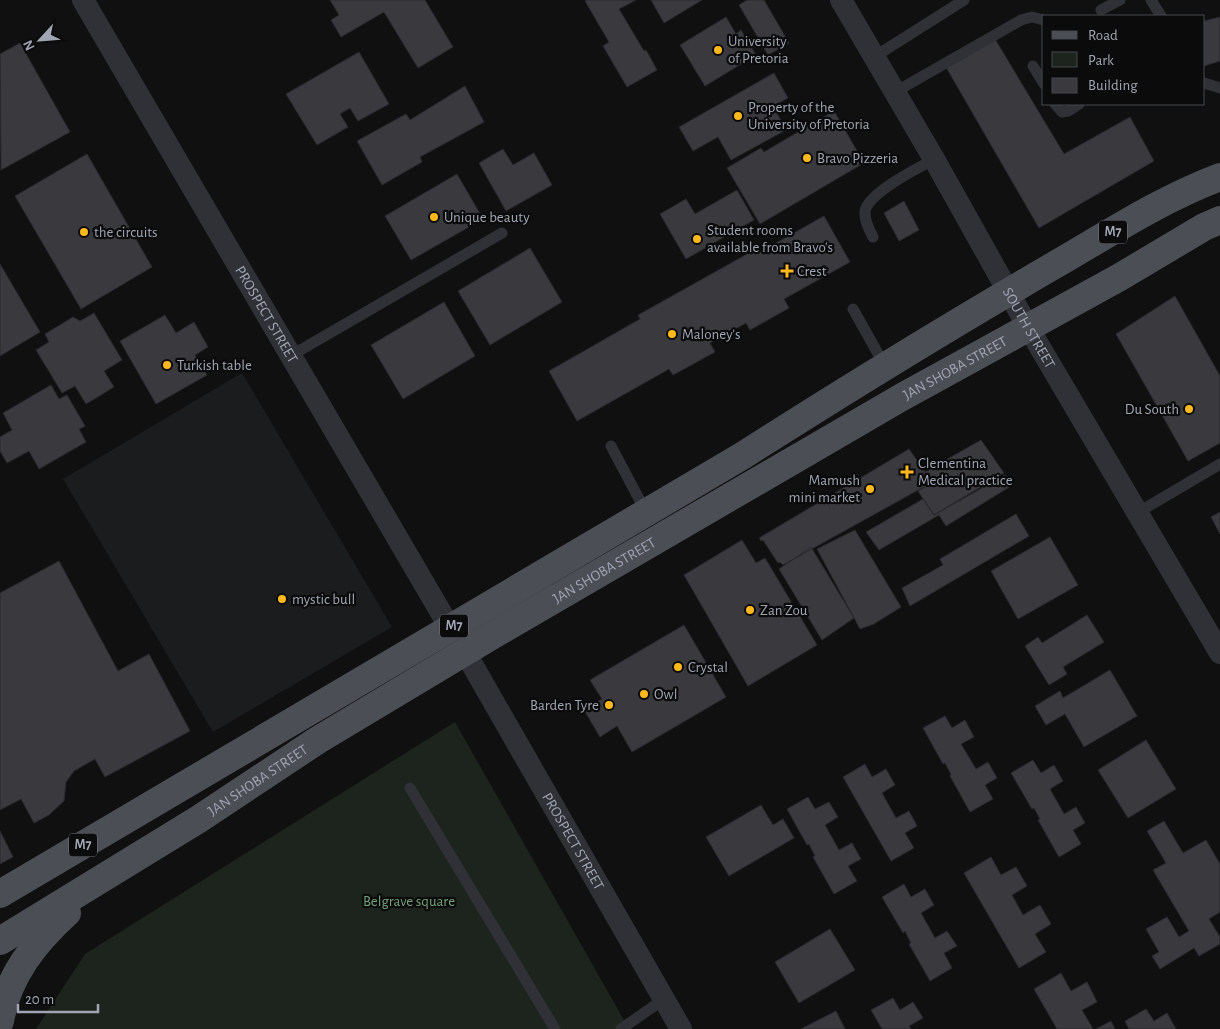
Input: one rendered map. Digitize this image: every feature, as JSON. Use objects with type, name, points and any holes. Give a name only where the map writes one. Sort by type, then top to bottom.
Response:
[{"type":"main road","name":"JAN SHOBA STREET","points":[[0,894],[742,456],[885,366],[1008,292],[1164,203],[1220,177]]},
{"type":"main road","name":"JAN SHOBA STREET","points":[[0,941],[199,819],[318,740],[466,652],[902,397],[1204,227],[1220,220]]},
{"type":"main road","points":[[0,1021],[5,999],[32,948],[108,875]]},
{"type":"street","name":"PROSPECT STREET","points":[[83,0],[450,628]]},
{"type":"street","name":"SOUTH STREET","points":[[841,0],[934,158],[1028,327],[1220,653]]},
{"type":"street","name":"PROSPECT STREET","points":[[466,652],[681,1029]]},
{"type":"lane","points":[[874,57],[964,0]]},
{"type":"lane","points":[[1102,10],[1120,0]]},
{"type":"lane","points":[[1151,0],[1160,15]]},
{"type":"lane","points":[[895,92],[1021,20],[1032,17],[1042,20]]},
{"type":"lane","points":[[1033,66],[1042,81]]},
{"type":"lane","points":[[1205,84],[1220,88]]},
{"type":"lane","points":[[1056,105],[1062,112],[1068,112],[1078,105]]},
{"type":"lane","points":[[873,237],[867,225],[865,214],[871,200],[934,158]]},
{"type":"lane","points":[[292,355],[502,233]]},
{"type":"lane","points":[[853,309],[885,366]]},
{"type":"lane","points":[[611,446],[646,512]]},
{"type":"lane","points":[[1137,513],[1220,464]]},
{"type":"lane","points":[[410,788],[555,1029]]},
{"type":"lane","points":[[622,1029],[664,999]]},
{"type":"shaded area","points":[[242,373],[392,627],[213,732],[63,479]]},
{"type":"green space","name":"Belgrave square","points":[[455,722],[629,1029],[36,1029],[85,954]]},
{"type":"building","points":[[330,0],[425,0],[453,47],[418,68],[384,12],[341,37],[331,20],[339,15]]},
{"type":"building","points":[[636,0],[619,9],[657,70],[627,87],[603,46],[609,42],[585,1]]},
{"type":"building","points":[[651,0],[702,0],[664,23]]},
{"type":"building","points":[[747,0],[764,0],[789,43],[768,55],[739,5]]},
{"type":"building","name":"University of Pretoria","points":[[726,17],[736,34],[741,30],[756,55],[705,86],[680,45]]},
{"type":"building","points":[[1220,17],[1220,61],[1205,66],[1205,21]]},
{"type":"building","points":[[992,34],[1064,154],[1130,117],[1154,161],[1039,228],[943,62]]},
{"type":"building","points":[[20,43],[70,132],[1,170],[0,54]]},
{"type":"building","points":[[359,52],[389,104],[358,121],[350,108],[340,114],[348,127],[317,145],[286,94]]},
{"type":"building","name":"Property of the University of Pretoria","points":[[774,73],[788,98],[773,106],[786,130],[731,160],[718,137],[693,151],[679,127]]},
{"type":"building","points":[[465,86],[484,122],[420,157],[422,162],[382,185],[357,141],[406,114],[410,120]]},
{"type":"building","points":[[834,111],[864,163],[760,224],[727,168],[761,148],[764,152]]},
{"type":"building","points":[[503,149],[513,165],[534,153],[552,185],[506,211],[479,163]]},
{"type":"building","name":"the circuits","points":[[87,154],[152,267],[81,309],[15,196]]},
{"type":"building","name":"Unique beauty","points":[[457,174],[483,219],[411,260],[385,216]]},
{"type":"building","name":"Student rooms available from Bravo's","points":[[737,190],[754,220],[686,259],[660,214],[686,199],[695,214]]},
{"type":"building","points":[[904,201],[919,230],[899,241],[884,213]]},
{"type":"building","points":[[824,216],[850,262],[784,299],[789,308],[750,330],[746,323],[710,343],[715,352],[673,375],[669,369],[577,421],[549,371],[640,319],[638,315],[758,248],[760,252]]},
{"type":"building","points":[[530,248],[562,302],[490,345],[458,291]]},
{"type":"building","points":[[0,264],[40,332],[0,356]]},
{"type":"building","name":"Du South","points":[[1175,296],[1220,376],[1220,443],[1188,461],[1116,334]]},
{"type":"building","points":[[444,302],[475,356],[403,399],[371,345]]},
{"type":"building","points":[[94,313],[122,360],[104,371],[114,387],[86,404],[75,386],[62,393],[36,350],[49,342],[45,334],[73,317],[80,321]]},
{"type":"building","name":"Turkish table","points":[[165,315],[176,333],[194,322],[208,347],[195,355],[207,375],[156,404],[120,341]]},
{"type":"building","points":[[51,385],[59,399],[67,395],[85,426],[79,429],[86,442],[39,469],[29,451],[7,463],[0,451],[0,437],[12,430],[3,413]]},
{"type":"building","points":[[981,440],[1004,473],[934,515],[918,491],[930,484],[923,473]]},
{"type":"building","points":[[909,449],[925,472],[923,473],[929,484],[783,565],[780,562],[778,563],[763,540],[761,541],[759,538]]},
{"type":"building","points":[[1005,475],[1011,486],[946,526],[939,515],[879,550],[866,532],[923,499],[934,515]]},
{"type":"building","points":[[1220,512],[1220,534],[1211,517]]},
{"type":"building","points":[[1016,514],[1029,536],[910,606],[902,588],[943,565],[940,559]]},
{"type":"building","points":[[855,530],[901,607],[874,624],[860,629],[817,549]]},
{"type":"building","points":[[1050,537],[1078,585],[1018,619],[991,571]]},
{"type":"building","name":"Zan Zou","points":[[742,540],[756,563],[765,558],[817,645],[748,686],[684,575]]},
{"type":"building","points":[[811,547],[854,618],[822,640],[779,569]]},
{"type":"building","points":[[59,561],[118,671],[149,654],[190,731],[105,777],[95,759],[74,771],[66,782],[64,801],[49,815],[34,823],[21,799],[0,810],[0,593]]},
{"type":"building","points":[[1087,615],[1104,642],[1063,667],[1067,674],[1049,685],[1025,646],[1038,637],[1042,643]]},
{"type":"building","points":[[684,625],[726,697],[632,752],[617,726],[600,737],[584,710],[602,699],[590,680]]},
{"type":"building","points":[[1110,670],[1137,716],[1084,747],[1065,714],[1046,725],[1035,706],[1060,691],[1063,698]]},
{"type":"building","points":[[945,716],[952,728],[965,720],[974,737],[961,744],[976,769],[988,762],[997,778],[985,785],[993,799],[970,812],[945,763],[943,764],[923,728]]},
{"type":"building","points":[[1146,740],[1176,789],[1128,818],[1098,770]]},
{"type":"building","points":[[1033,760],[1041,773],[1054,765],[1063,781],[1050,789],[1064,814],[1076,807],[1085,823],[1073,830],[1081,844],[1059,857],[1038,820],[1040,819],[1034,808],[1032,809],[1011,773]]},
{"type":"building","points":[[865,764],[872,777],[886,769],[895,785],[882,793],[896,818],[909,811],[917,826],[905,833],[914,848],[891,861],[843,777]]},
{"type":"building","points":[[808,797],[815,809],[829,802],[838,817],[825,825],[839,850],[852,843],[861,859],[848,866],[857,881],[834,894],[813,857],[815,856],[809,844],[807,845],[787,809]]},
{"type":"building","points":[[761,805],[773,825],[783,819],[794,838],[729,876],[706,837]]},
{"type":"building","points":[[1164,821],[1183,853],[1206,840],[1220,864],[1220,912],[1209,919],[1220,937],[1220,944],[1199,956],[1194,948],[1160,969],[1152,956],[1159,952],[1146,929],[1167,917],[1179,937],[1189,931],[1153,870],[1166,863],[1147,831]]},
{"type":"building","points":[[0,831],[13,857],[0,864]]},
{"type":"building","points":[[991,857],[1001,875],[1016,867],[1027,886],[1012,895],[1023,915],[1040,905],[1051,924],[1035,934],[1046,952],[1019,968],[964,873]]},
{"type":"building","points":[[904,884],[911,897],[925,889],[934,905],[921,913],[935,938],[947,931],[957,946],[944,953],[952,968],[930,981],[909,944],[911,943],[905,931],[903,933],[882,897]]},
{"type":"building","points":[[830,929],[855,970],[799,1003],[775,962]]},
{"type":"building","points":[[1061,973],[1071,991],[1087,982],[1097,1002],[1082,1010],[1093,1029],[1057,1029],[1034,989]]},
{"type":"building","points":[[893,998],[900,1010],[913,1002],[923,1018],[909,1026],[911,1029],[882,1029],[871,1010]]},
{"type":"building","points":[[1146,1009],[1154,1021],[1167,1013],[1176,1029],[1129,1029],[1125,1021]]},
{"type":"building","points":[[836,1011],[845,1029],[801,1029]]},
{"type":"building","points":[[1111,1021],[1115,1029],[1096,1029]]},
{"type":"place","name":"University of Pretoria","points":[[718,50]]},
{"type":"place","name":"Property of the University of Pretoria","points":[[738,116]]},
{"type":"place","name":"Bravo Pizzeria","points":[[807,158]]},
{"type":"place","name":"Unique beauty","points":[[434,217]]},
{"type":"place","name":"the circuits","points":[[84,232]]},
{"type":"place","name":"Student rooms available from Bravo's","points":[[697,239]]},
{"type":"place","name":"Crest","points":[[787,271]]},
{"type":"place","name":"Maloney's","points":[[672,334]]},
{"type":"place","name":"Turkish table","points":[[167,365]]},
{"type":"place","name":"Du South","points":[[1189,409]]},
{"type":"place","name":"Clementina Medical practice","points":[[907,472]]},
{"type":"place","name":"Mamush mini market","points":[[870,489]]},
{"type":"place","name":"mystic bull","points":[[282,599]]},
{"type":"place","name":"Zan Zou","points":[[750,610]]},
{"type":"place","name":"Crystal","points":[[678,667]]},
{"type":"place","name":"Owl","points":[[644,694]]},
{"type":"place","name":"Barden Tyre","points":[[609,705]]}]
